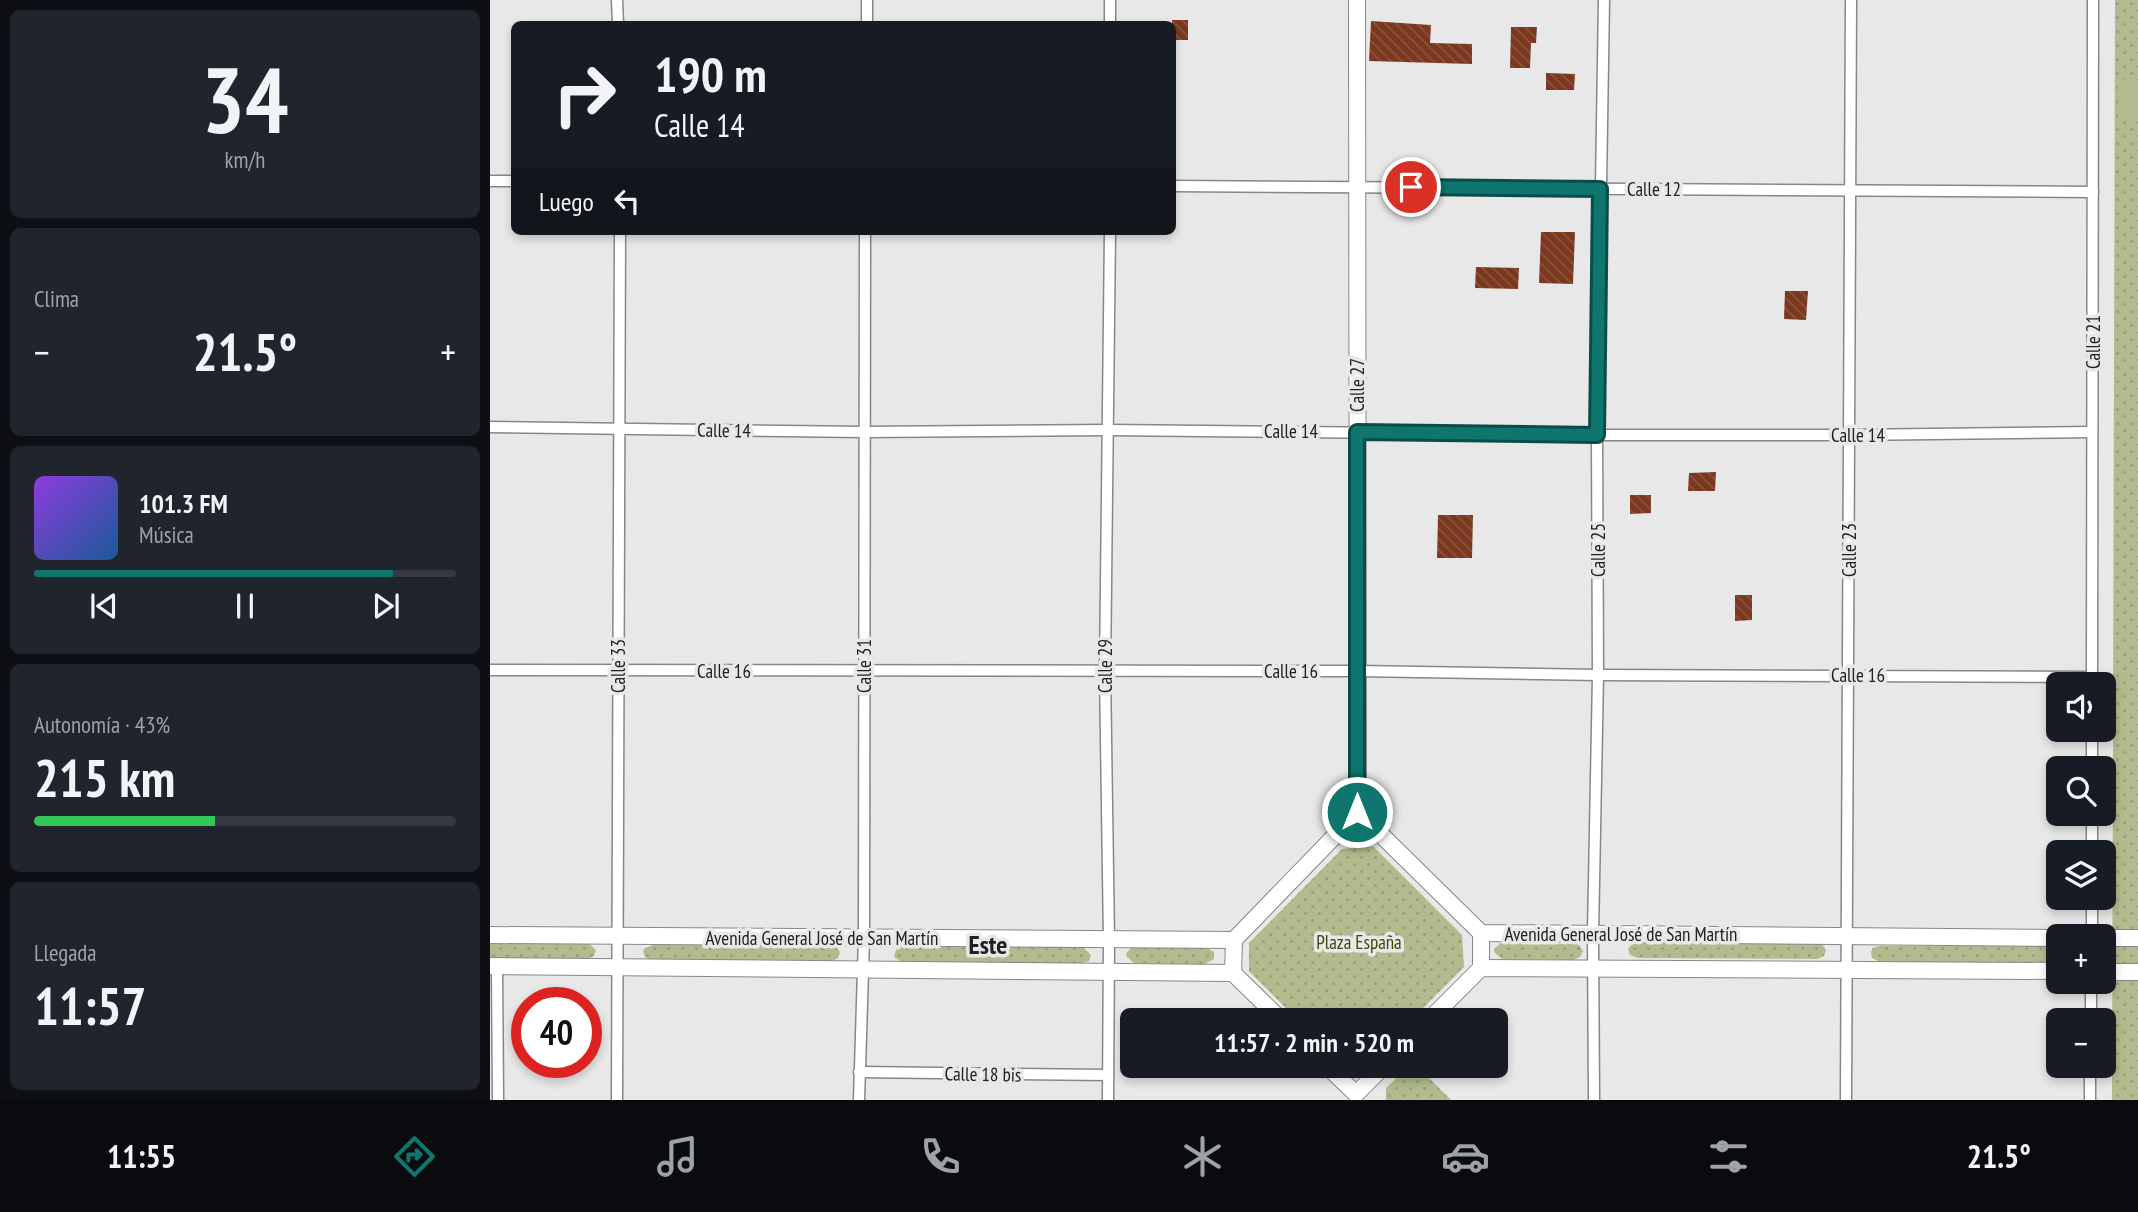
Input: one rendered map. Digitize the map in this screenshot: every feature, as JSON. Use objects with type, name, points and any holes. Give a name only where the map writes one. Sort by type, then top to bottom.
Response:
[{"type":"main road","name":"Calle 27","points":[[1357,0],[1357,812]]},
{"type":"main road","name":"Avenida General José de San Martín","points":[[1357,812],[1482,933],[2046,938]]},
{"type":"main road","points":[[1269,1008],[1233,973],[1234,940],[1357,812]]},
{"type":"main road","points":[[1441,1008],[1481,968],[1482,933]]},
{"type":"main road","name":"Avenida General José de San Martín","points":[[490,935],[1234,940]]},
{"type":"main road","points":[[2116,938],[2138,938]]},
{"type":"main road","name":"Avenida General José de San Martín","points":[[494,966],[1233,973]]},
{"type":"main road","name":"Avenida General José de San Martín","points":[[1481,968],[2046,971]]},
{"type":"main road","points":[[2116,972],[2138,972]]},
{"type":"main road","points":[[1338,1078],[1356,1097],[1373,1078]]},
{"type":"street","points":[[617,0],[618,21]]},
{"type":"street","points":[[867,0],[867,21]]},
{"type":"street","points":[[1110,0],[1110,21]]},
{"type":"street","name":"Calle 25","points":[[1594,1100],[1597,435],[1604,0]]},
{"type":"street","name":"Calle 23","points":[[1846,1100],[1851,0]]},
{"type":"street","name":"Calle 21","points":[[2092,672],[2093,0]]},
{"type":"street","points":[[490,181],[511,181]]},
{"type":"street","name":"Calle 12","points":[[1176,186],[2093,192]]},
{"type":"street","name":"Calle 33","points":[[617,1100],[620,235]]},
{"type":"street","name":"Calle 31","points":[[859,1100],[864,938],[865,235]]},
{"type":"street","name":"Calle 29","points":[[1108,1100],[1110,971],[1105,671],[1110,235]]},
{"type":"street","name":"Calle 14","points":[[490,426],[863,432],[1108,430],[1597,435],[2092,432]]},
{"type":"street","name":"Calle 16","points":[[490,670],[1357,671],[1848,675],[2046,680]]},
{"type":"street","points":[[494,966],[498,1100]]},
{"type":"street","name":"Calle 18 bis","points":[[859,1072],[1108,1075]]},
{"type":"street","points":[[2090,1078],[2090,1100]]},
{"type":"green space","points":[[2115,0],[2138,0],[2138,1100],[2112,1100],[2112,1078],[2116,1078],[2116,1008],[2112,1008],[2112,994],[2116,994],[2116,924],[2112,924],[2113,910],[2116,910],[2116,840],[2113,840],[2113,826],[2116,826],[2116,756],[2113,756],[2113,742],[2116,742],[2116,672],[2113,672]]},
{"type":"green space","points":[[2118,80],[2138,80],[2138,117],[2118,117]]},
{"type":"green space","name":"Plaza España","points":[[1373,846],[1462,935],[1464,967],[1423,1008],[1286,1008],[1249,971],[1249,943],[1342,849]]},
{"type":"green space","points":[[490,942],[587,942],[596,950],[594,956],[587,959],[490,958]]},
{"type":"green space","points":[[1501,943],[1575,944],[1583,951],[1580,957],[1573,960],[1502,959],[1494,952]]},
{"type":"green space","points":[[1638,943],[1818,943],[1826,950],[1824,956],[1817,959],[1638,958],[1630,955],[1628,949]]},
{"type":"green space","points":[[653,945],[832,945],[840,952],[838,958],[832,961],[652,961],[645,957],[643,951]]},
{"type":"green space","points":[[2046,946],[2046,962],[1880,962],[1872,958],[1873,948]]},
{"type":"green space","points":[[903,947],[1083,947],[1091,955],[1089,961],[1082,963],[903,963],[894,957],[896,950]]},
{"type":"green space","points":[[1133,947],[1207,948],[1214,952],[1214,959],[1205,964],[1134,963],[1126,956]]},
{"type":"green space","points":[[1396,1078],[1429,1078],[1451,1100],[1386,1100],[1386,1088]]},
{"type":"building","points":[[1188,20],[1188,40],[1176,40],[1176,21],[1172,21]]},
{"type":"building","points":[[1371,21],[1431,25],[1430,43],[1472,44],[1472,64],[1369,61]]},
{"type":"building","points":[[1511,27],[1537,27],[1536,43],[1531,43],[1530,68],[1510,68]]},
{"type":"building","points":[[1546,73],[1575,74],[1574,90],[1546,90]]},
{"type":"building","points":[[1541,232],[1575,232],[1573,284],[1539,283]]},
{"type":"building","points":[[1476,267],[1519,268],[1518,289],[1475,288]]},
{"type":"building","points":[[1785,291],[1808,291],[1806,320],[1784,319]]},
{"type":"building","points":[[1716,472],[1715,491],[1688,491],[1689,473]]},
{"type":"building","points":[[1630,495],[1651,495],[1651,513],[1630,514]]},
{"type":"building","points":[[1438,515],[1473,515],[1472,558],[1437,558]]},
{"type":"building","points":[[1735,595],[1752,595],[1752,620],[1735,621]]},
{"type":"district","name":"Este","points":[[988,945]]},
{"type":"route","points":[[1357,812],[1357,432],[1597,435],[1600,189],[1411,187]]}]
